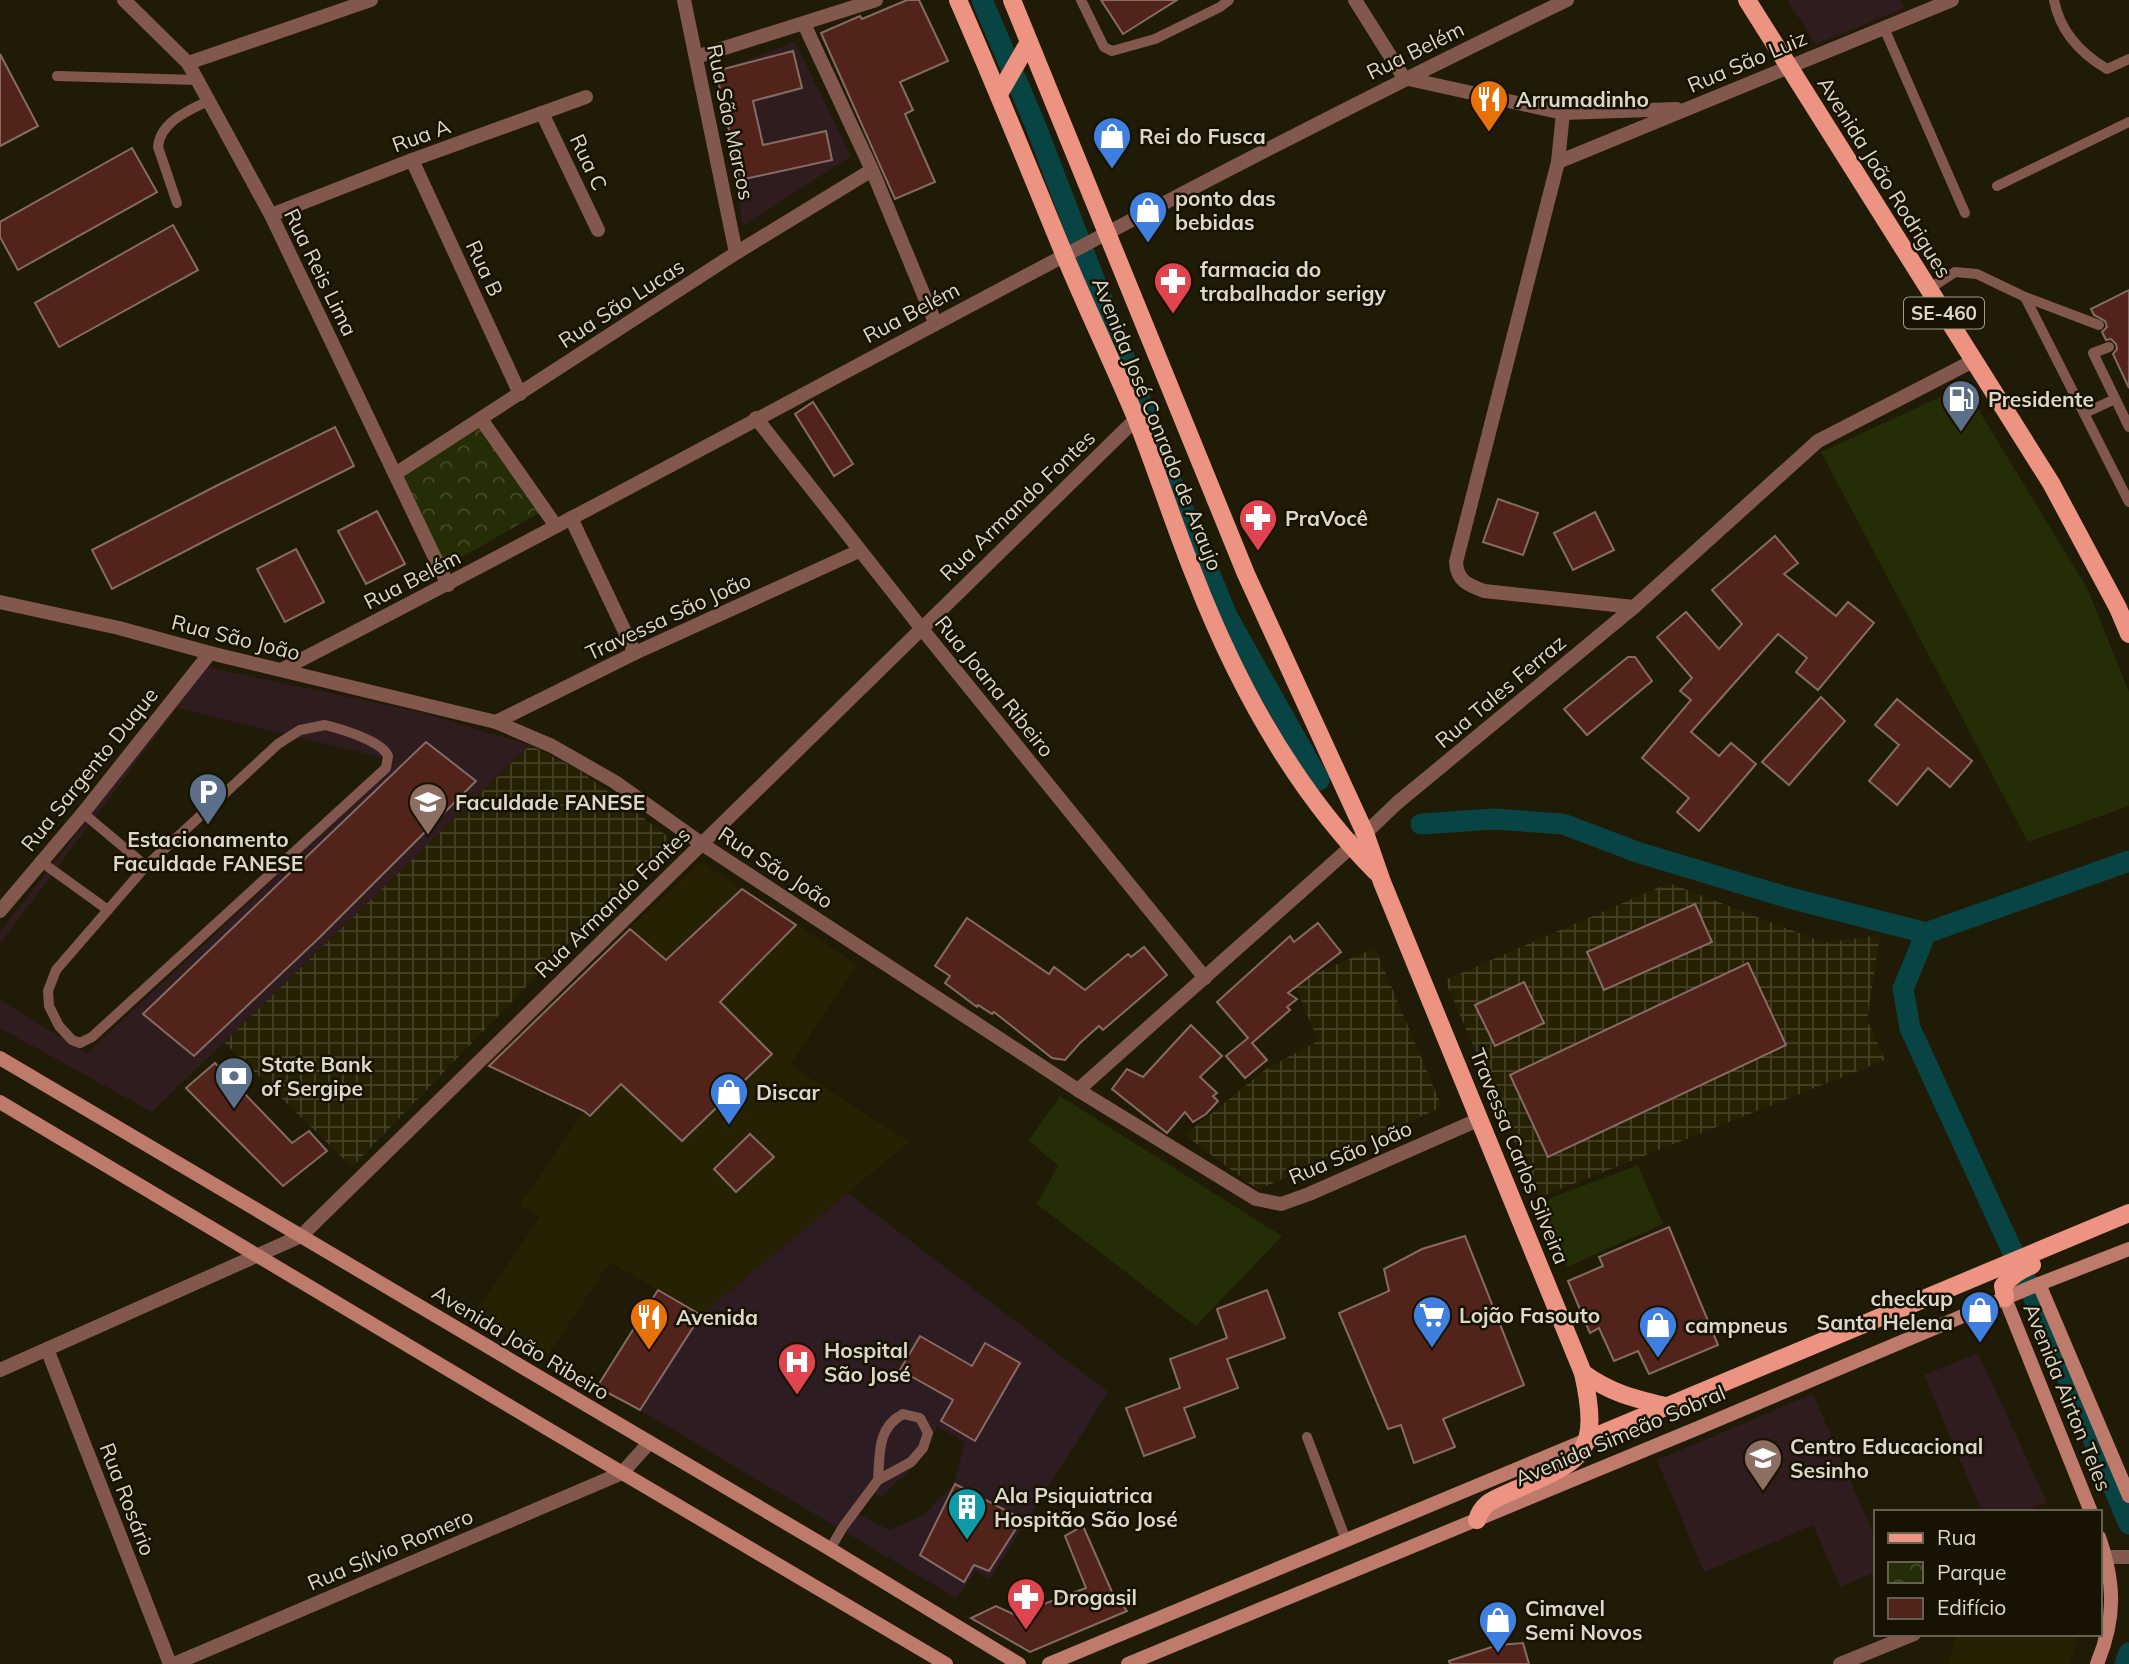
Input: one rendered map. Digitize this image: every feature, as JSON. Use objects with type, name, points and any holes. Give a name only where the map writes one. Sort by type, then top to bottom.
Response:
[{"type":"main road","name":"Avenida José Conrado de Araujo","points":[[958,0],[1001,92],[1068,253],[1136,419],[1195,579],[1233,664],[1266,727],[1298,777],[1317,806],[1351,847]]},
{"type":"main road","name":"Avenida José Conrado de Araujo","points":[[1012,0],[1027,46],[1104,235],[1246,574],[1365,833]]},
{"type":"main road","name":"Avenida João Rodrigues","points":[[1746,0],[2051,483],[2118,608],[2129,634]]},
{"type":"main road","points":[[1001,92],[1027,46]]},
{"type":"main road","name":"Travessa Carlos Silveira","points":[[1365,833],[1379,875],[1583,1373]]},
{"type":"main road","name":"Travessa Carlos Silveira","points":[[1351,847],[1379,875]]},
{"type":"main road","name":"Avenida João Ribeiro","points":[[0,1058],[830,1549],[1018,1664]]},
{"type":"main road","points":[[0,1102],[946,1664]]},
{"type":"main road","name":"Avenida Simeão Sobral","points":[[1049,1664],[1992,1270],[2022,1266],[2129,1215]]},
{"type":"main road","name":"Avenida Simeão Sobral","points":[[1128,1664],[2036,1285],[2129,1249]]},
{"type":"main road","points":[[2005,1298],[2003,1286],[2022,1266]]},
{"type":"main road","name":"Avenida Airton Teles","points":[[2036,1285],[2129,1496]]},
{"type":"main road","name":"Avenida Airton Teles","points":[[2005,1298],[2090,1510]]},
{"type":"main road","points":[[1583,1373],[1602,1387],[1665,1406]]},
{"type":"main road","name":"Avenida Simeão Sobral","points":[[1583,1373],[1591,1419],[1589,1439]]},
{"type":"main road","points":[[1477,1520],[1481,1508],[1497,1498],[1563,1469],[1576,1459],[1589,1439]]},
{"type":"main road","points":[[2097,1664],[2111,1621],[2111,1590],[2105,1558]]},
{"type":"street","name":"Rua Reis Lima","points":[[124,0],[188,63],[271,215],[448,585]]},
{"type":"street","points":[[188,63],[371,0]]},
{"type":"street","name":"Rua São Marcos","points":[[684,0],[736,253]]},
{"type":"street","points":[[696,57],[876,0]]},
{"type":"street","points":[[1355,0],[1404,78],[1563,113],[1687,109]]},
{"type":"street","name":"Rua Belém","points":[[281,670],[448,585],[1068,253],[1404,78],[1567,0]]},
{"type":"street","name":"Rua São Luiz","points":[[1558,162],[1952,0]]},
{"type":"street","points":[[804,24],[872,170],[936,322]]},
{"type":"street","name":"Rua A","points":[[271,215],[586,97]]},
{"type":"street","name":"Rua C","points":[[542,113],[598,230]]},
{"type":"street","points":[[1563,113],[1558,162],[1456,562],[1457,572],[1462,581],[1484,591],[1634,607]]},
{"type":"street","name":"Rua B","points":[[412,160],[520,394]]},
{"type":"street","name":"Rua São Lucas","points":[[395,474],[736,253],[872,170]]},
{"type":"street","name":"Rua Tales Ferraz","points":[[1077,1090],[1397,803],[1634,607],[1818,441],[1975,360]]},
{"type":"street","name":"Rua Joana Ribeiro","points":[[756,418],[859,551],[1205,978]]},
{"type":"street","points":[[481,419],[556,526]]},
{"type":"street","name":"Rua Armando Fontes","points":[[0,1370],[301,1236],[1136,419]]},
{"type":"street","points":[[570,518],[635,653]]},
{"type":"street","name":"Travessa São João","points":[[496,722],[635,653],[859,551]]},
{"type":"street","name":"Rua São João","points":[[0,602],[119,628],[210,653],[496,722],[579,760],[1077,1090],[1249,1196],[1281,1204],[1480,1119]]},
{"type":"street","name":"Rua Sargento Duque","points":[[0,911],[83,813],[210,653]]},
{"type":"street","name":"Rua Rosário","points":[[47,1349],[172,1664]]},
{"type":"street","points":[[622,1472],[649,1443]]},
{"type":"street","name":"Rua Sílvio Romero","points":[[172,1664],[622,1472]]},
{"type":"street","points":[[2105,1558],[2129,1557]]},
{"type":"street","points":[[1840,1664],[1909,1636]]},
{"type":"lane","points":[[1081,0],[1104,47],[1112,51],[1155,39],[1229,0]]},
{"type":"lane","points":[[2054,0],[2066,33],[2090,59],[2108,69],[2129,59]]},
{"type":"lane","points":[[1884,28],[1965,213]]},
{"type":"lane","points":[[57,76],[197,80]]},
{"type":"lane","points":[[177,203],[158,142],[174,120],[208,101]]},
{"type":"lane","points":[[1997,186],[2129,122]]},
{"type":"lane","points":[[1929,289],[1955,272],[1977,274],[2099,325]]},
{"type":"lane","points":[[2025,296],[2129,502]]},
{"type":"lane","points":[[2109,347],[2093,354],[2129,427]]},
{"type":"lane","points":[[2085,413],[2115,399]]},
{"type":"lane","points":[[325,725],[387,751],[388,764],[382,773],[113,1019],[92,1037],[77,1043],[66,1035],[49,1006],[48,991],[56,970],[146,866],[294,732],[325,725]]},
{"type":"lane","points":[[83,813],[146,866]]},
{"type":"lane","points":[[40,861],[108,910]]},
{"type":"lane","points":[[830,1549],[878,1480],[911,1462],[923,1448],[928,1433],[920,1418],[903,1414],[891,1420],[884,1432],[878,1480]]},
{"type":"lane","points":[[1307,1437],[1346,1539]]},
{"type":"shaded area","points":[[1787,0],[1900,0],[1905,8],[1816,44]]},
{"type":"shaded area","points":[[795,42],[851,156],[743,226],[717,71]]},
{"type":"shaded area","name":"Faculdade FANESE","points":[[206,667],[420,712],[530,745],[152,1112],[0,1028],[0,1000],[87,1053],[260,892],[392,760],[177,708],[0,944],[0,932]],"holes":[[[426,743],[476,781],[320,937],[194,1056],[143,1014]]]},
{"type":"shaded area","points":[[530,745],[579,770],[670,838],[352,1167],[224,1042]]},
{"type":"shaded area","name":"Discar","points":[[701,862],[857,965],[790,1065],[909,1142],[701,1315],[610,1262],[544,1361],[474,1314],[540,1217],[519,1206],[584,1111],[486,1064]]},
{"type":"shaded area","points":[[1669,883],[1825,943],[1880,935],[1867,1020],[1885,1060],[1538,1198],[1445,980]]},
{"type":"shaded area","points":[[1375,948],[1442,1107],[1258,1190],[1185,1135],[1266,1069],[1318,1041],[1294,983]]},
{"type":"shaded area","name":"Hospital São José","points":[[848,1193],[1108,1392],[990,1579],[976,1571],[956,1598],[640,1410],[701,1315]],"holes":[[[985,1343],[1020,1363],[975,1440],[941,1421],[953,1400],[900,1370],[972,1366]],[[937,1427],[965,1442],[954,1484],[923,1516],[889,1530],[853,1511],[866,1491],[882,1496],[918,1462]],[[955,1484],[1021,1519],[989,1571],[974,1565],[964,1582],[920,1554]]]},
{"type":"shaded area","name":"Centro Educacional Sesinho","points":[[1978,1353],[2047,1502],[2029,1510],[1981,1510],[1924,1375]]},
{"type":"shaded area","name":"Centro Educacional Sesinho","points":[[1813,1394],[1874,1536],[1874,1572],[1840,1587],[1813,1525],[1704,1572],[1657,1460]]},
{"type":"shaded area","points":[[1955,1636],[2078,1636],[2069,1664],[1948,1664]]},
{"type":"green space","points":[[1964,386],[2087,588],[2129,692],[2129,806],[2028,842],[1821,452]]},
{"type":"green space","points":[[490,421],[542,511],[447,566],[397,474]]},
{"type":"green space","points":[[1060,1096],[1282,1236],[1196,1326],[1037,1204],[1058,1166],[1029,1140]]},
{"type":"green space","points":[[1638,1165],[1663,1224],[1567,1267],[1540,1202]]},
{"type":"building","points":[[907,0],[919,0],[948,61],[900,82],[913,110],[905,114],[935,182],[895,199],[821,33]]},
{"type":"building","points":[[1101,0],[1177,0],[1123,34]]},
{"type":"building","points":[[793,51],[802,88],[753,101],[763,145],[826,131],[832,160],[740,180],[716,71]]},
{"type":"building","points":[[0,54],[38,126],[0,146]]},
{"type":"building","points":[[132,148],[157,192],[18,270],[0,237],[0,222]]},
{"type":"building","points":[[173,225],[198,270],[59,347],[35,303]]},
{"type":"building","points":[[2129,290],[2129,388],[2113,354],[2117,349],[2116,344],[2111,339],[2106,340],[2102,332],[2107,327],[2105,321],[2094,315],[2091,309]]},
{"type":"building","points":[[813,402],[853,464],[834,476],[795,414]]},
{"type":"building","points":[[335,427],[354,466],[112,589],[92,550]]},
{"type":"building","points":[[1498,499],[1538,513],[1523,555],[1483,542]]},
{"type":"building","points":[[377,511],[405,564],[366,584],[338,531]]},
{"type":"building","points":[[1595,512],[1614,550],[1573,570],[1554,533]]},
{"type":"building","points":[[1775,536],[1798,563],[1784,574],[1836,616],[1848,602],[1874,623],[1818,690],[1796,672],[1807,658],[1778,634],[1691,732],[1719,756],[1731,743],[1756,764],[1699,831],[1677,812],[1689,798],[1642,758],[1691,700],[1680,691],[1692,678],[1657,637],[1686,612],[1719,649],[1742,624],[1712,590]]},
{"type":"building","points":[[296,549],[324,602],[285,622],[257,569]]},
{"type":"building","points":[[1628,657],[1635,657],[1652,681],[1587,735],[1564,709]]},
{"type":"building","points":[[1821,697],[1845,721],[1789,785],[1762,762]]},
{"type":"building","points":[[1897,699],[1972,761],[1950,787],[1928,768],[1897,805],[1869,781],[1899,745],[1875,725]]},
{"type":"building","name":"Faculdade FANESE","points":[[426,742],[476,781],[320,937],[194,1056],[143,1014]]},
{"type":"building","points":[[742,889],[796,925],[720,1002],[772,1054],[682,1141],[621,1084],[590,1116],[489,1066],[630,929],[666,960]]},
{"type":"building","points":[[1695,904],[1712,942],[1604,990],[1587,952]]},
{"type":"building","points":[[967,918],[1049,974],[1054,967],[1085,990],[1128,954],[1131,957],[1144,947],[1167,975],[1103,1030],[1099,1026],[1065,1060],[1052,1058],[994,1012],[992,1014],[978,1005],[977,1007],[945,983],[950,976],[935,966]]},
{"type":"building","points":[[1318,923],[1341,952],[1288,993],[1297,999],[1287,1007],[1290,1010],[1252,1043],[1267,1060],[1245,1078],[1226,1056],[1248,1038],[1217,1002],[1290,936],[1294,942]]},
{"type":"building","points":[[1748,963],[1786,1045],[1548,1157],[1510,1075]]},
{"type":"building","points":[[1524,982],[1544,1023],[1495,1046],[1475,1005]]},
{"type":"building","points":[[1191,1025],[1222,1056],[1200,1077],[1217,1093],[1213,1096],[1218,1101],[1206,1114],[1193,1122],[1185,1112],[1167,1133],[1112,1089],[1127,1069],[1143,1077]]},
{"type":"building","name":"State Bank of Sergipe","points":[[215,1063],[292,1143],[309,1131],[327,1151],[283,1186],[186,1088]]},
{"type":"building","points":[[750,1134],[774,1157],[736,1192],[714,1169]]},
{"type":"building","points":[[1669,1227],[1718,1345],[1649,1374],[1638,1351],[1614,1361],[1599,1328],[1590,1333],[1568,1281],[1603,1266],[1599,1257]]},
{"type":"building","name":"Lojão Fasouto","points":[[1465,1236],[1524,1385],[1443,1419],[1455,1447],[1414,1463],[1401,1425],[1388,1429],[1339,1313],[1389,1291],[1384,1269],[1422,1249]]},
{"type":"building","name":"Avenida","points":[[658,1290],[701,1315],[640,1410],[597,1387]]},
{"type":"building","points":[[1267,1290],[1285,1338],[1227,1359],[1238,1388],[1184,1408],[1195,1437],[1144,1456],[1126,1408],[1180,1388],[1170,1359],[1227,1338],[1217,1309]]},
{"type":"building","points":[[920,1336],[972,1366],[985,1343],[1020,1363],[975,1441],[941,1421],[953,1400],[900,1370]]},
{"type":"building","name":"Ala Psiquiatrica Hospitão São José","points":[[955,1484],[1022,1519],[989,1571],[974,1565],[964,1582],[920,1555]]},
{"type":"building","points":[[1083,1526],[1112,1592],[1127,1611],[1030,1652],[971,1618],[996,1606],[1015,1615],[1086,1588],[1065,1536]]},
{"type":"building","name":"Cimavel Semi Novos","points":[[1523,1643],[1529,1664],[1450,1664],[1449,1661],[1498,1645]]},
{"type":"waterway","points":[[982,0],[1035,124],[1174,488],[1228,618],[1319,780]]},
{"type":"waterway","points":[[1421,824],[1494,819],[1563,824],[1637,852],[1786,897],[1926,933],[2129,861]]},
{"type":"waterway","points":[[1926,933],[1903,989],[1910,1028],[2037,1305],[2129,1524]]},
{"type":"waterway","points":[[2125,1664],[2129,1653]]},
{"type":"place","name":"Arrumadinho","points":[[1489,133]]},
{"type":"place","name":"Rei do Fusca","points":[[1112,170]]},
{"type":"place","name":"ponto das bebidas","points":[[1148,244]]},
{"type":"place","name":"farmacia do trabalhador serigy","points":[[1173,315]]},
{"type":"place","name":"Presidente","points":[[1961,433]]},
{"type":"place","name":"PraVocê","points":[[1258,552]]},
{"type":"place","name":"Estacionamento Faculdade FANESE","points":[[208,826]]},
{"type":"place","name":"Faculdade FANESE","points":[[428,836]]},
{"type":"place","name":"State Bank of Sergipe","points":[[234,1110]]},
{"type":"place","name":"Discar","points":[[729,1126]]},
{"type":"place","name":"checkup Santa Helena","points":[[1980,1344]]},
{"type":"place","name":"Lojão Fasouto","points":[[1432,1349]]},
{"type":"place","name":"Avenida","points":[[649,1351]]},
{"type":"place","name":"campneus","points":[[1658,1359]]},
{"type":"place","name":"Hospital São José","points":[[797,1396]]},
{"type":"place","name":"Centro Educacional Sesinho","points":[[1763,1492]]},
{"type":"place","name":"Ala Psiquiatrica Hospitão São José","points":[[967,1541]]},
{"type":"place","name":"Drogasil","points":[[1026,1631]]},
{"type":"place","name":"Cimavel Semi Novos","points":[[1498,1654]]}]
